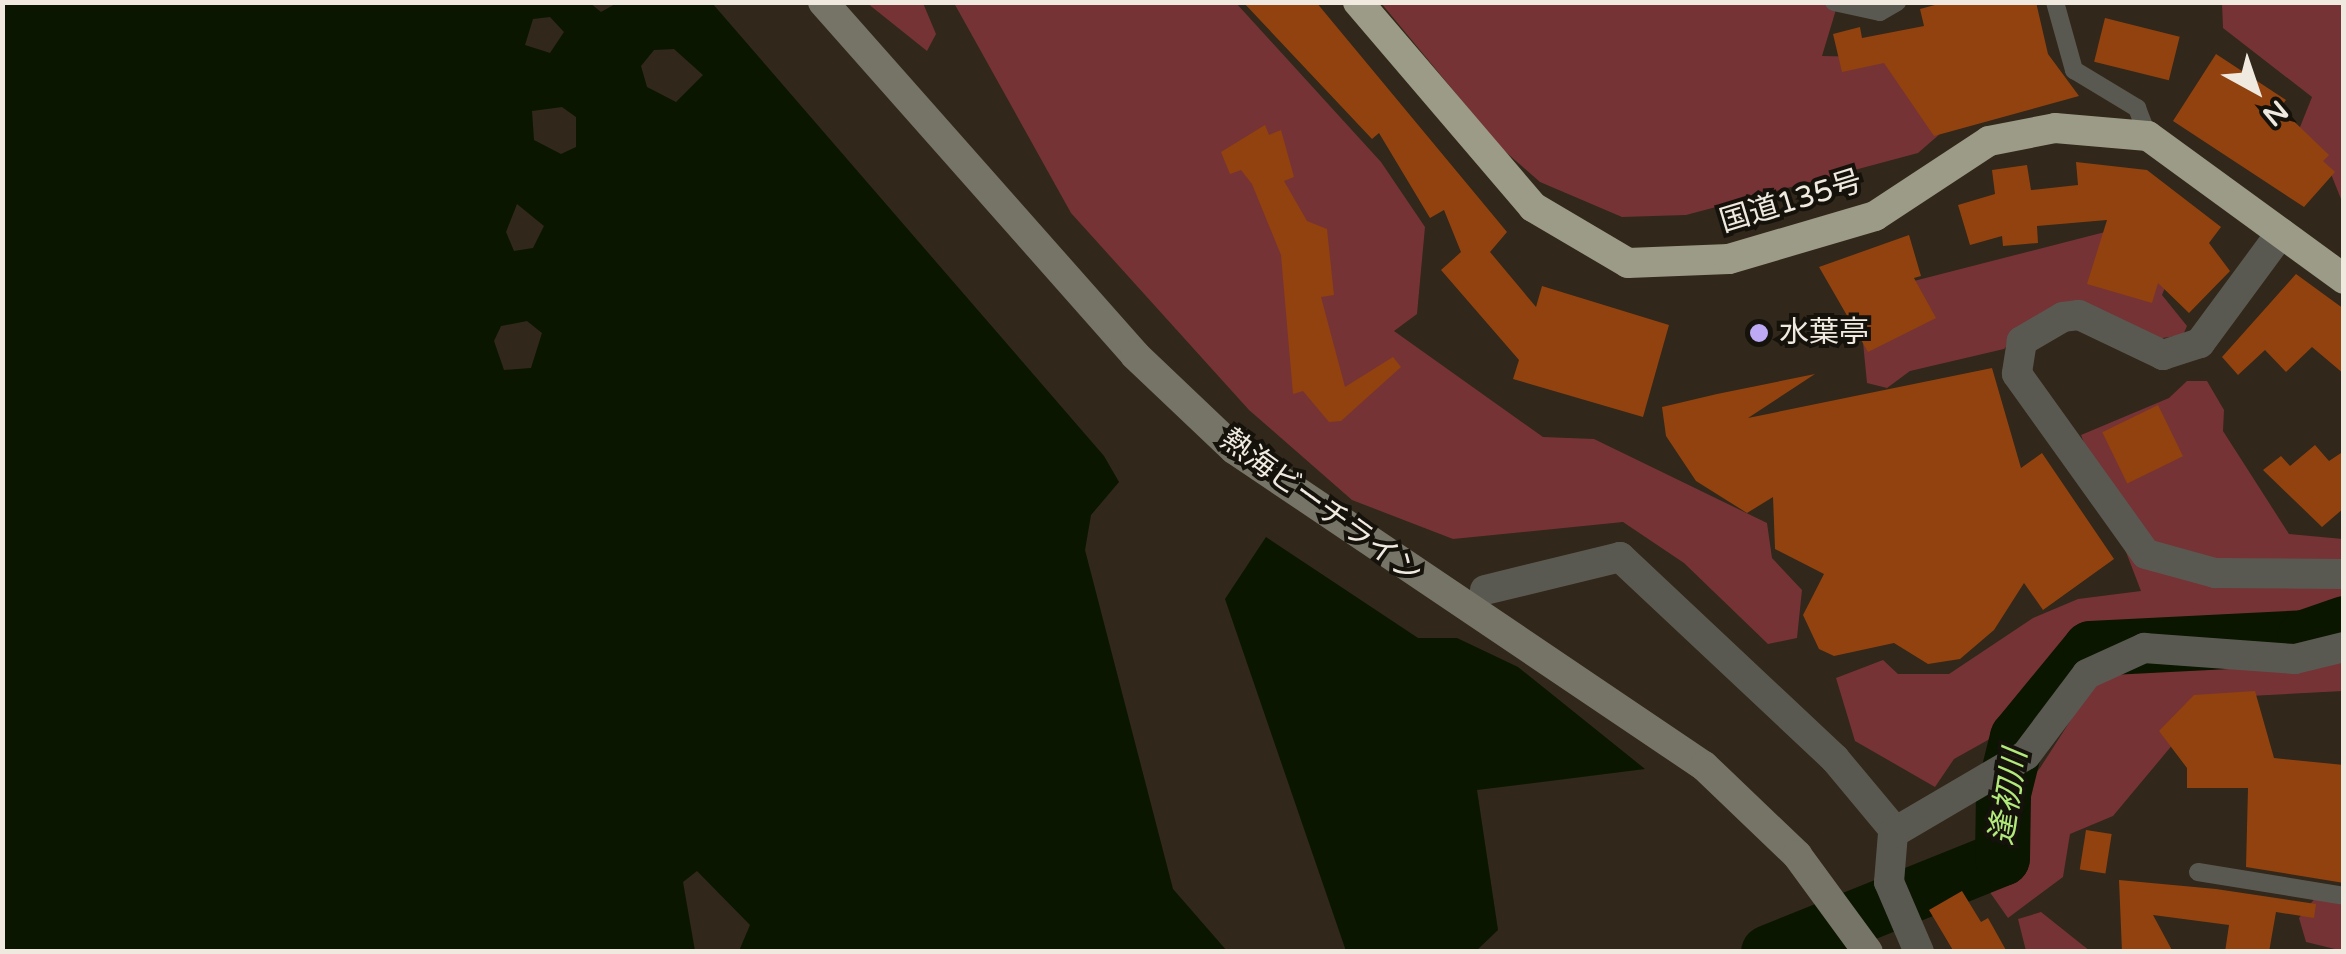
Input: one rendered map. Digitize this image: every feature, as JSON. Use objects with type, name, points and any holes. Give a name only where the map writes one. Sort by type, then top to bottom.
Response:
[{"type":"highway","name":"国道135号","points":[[1358,2],[1533,207],[1628,263],[1728,258],[1875,216],[1989,141],[2022,132],[2148,136]]},
{"type":"highway","points":[[2148,136],[2344,280]]},
{"type":"street","name":"熱海ビーチライン","points":[[823,2],[1135,355],[1234,450],[1704,766],[1823,890],[1867,951]]},
{"type":"street","points":[[2282,233],[2200,343],[2163,356],[2080,315],[2063,316],[2029,333],[2017,374],[2146,554],[2214,573],[2344,574]]},
{"type":"street","points":[[1486,590],[1620,558],[1835,759],[1895,832],[1888,882],[1918,952]]},
{"type":"street","points":[[1895,832],[2026,755],[2077,684],[2112,657],[2166,646],[2295,658],[2344,647]]},
{"type":"lane","points":[[1834,2],[1880,12],[1898,2]]},
{"type":"lane","points":[[2055,2],[2074,70],[2138,108],[2148,136]]},
{"type":"lane","points":[[2198,872],[2344,896]]},
{"type":"shaded area","points":[[3,3],[590,3],[601,12],[617,3],[712,3],[1104,456],[1119,482],[1091,515],[1085,550],[1173,889],[1227,951],[739,951],[750,925],[697,871],[683,882],[695,951],[3,951]],"holes":[[[550,17],[564,32],[550,53],[525,45],[533,19]],[[674,49],[703,75],[676,102],[647,87],[641,66],[654,50]],[[562,107],[576,117],[576,147],[561,154],[534,140],[532,111]],[[517,204],[544,226],[533,248],[514,251],[506,232]],[[527,321],[542,333],[531,368],[504,370],[494,341],[501,326]]]},
{"type":"shaded area","points":[[867,3],[923,3],[936,34],[927,51]]},
{"type":"shaded area","points":[[954,3],[1236,3],[1381,162],[1425,227],[1417,314],[1394,331],[1543,437],[1594,439],[1767,523],[1772,558],[1802,590],[1797,638],[1768,644],[1684,563],[1623,522],[1453,539],[1352,500],[1249,410],[1071,213]]},
{"type":"shaded area","points":[[1381,3],[1838,3],[1822,56],[1915,58],[1941,133],[1918,153],[1686,215],[1622,217],[1540,182],[1501,148]]},
{"type":"shaded area","points":[[2222,3],[2343,3],[2343,204],[2331,174],[2296,137],[2312,97],[2223,28]]},
{"type":"shaded area","points":[[2140,223],[2175,263],[2162,295],[2187,326],[2183,335],[2156,339],[2084,306],[2025,327],[2004,349],[1910,371],[1887,388],[1867,383],[1860,312],[1910,282]]},
{"type":"shaded area","points":[[2187,381],[2207,381],[2224,410],[2223,431],[2289,534],[2343,539],[2343,691],[2249,696],[2174,743],[2113,816],[2070,834],[2063,877],[2008,918],[1982,881],[1987,829],[2040,768],[2128,631],[2045,708],[1954,759],[1935,787],[1855,741],[1836,678],[1883,660],[1898,674],[1949,674],[2033,618],[2078,599],[2141,591],[2081,435],[2169,398]]},
{"type":"shaded area","points":[[1266,537],[1418,638],[1457,638],[1518,667],[1645,769],[1477,790],[1498,930],[1476,951],[1346,951],[1225,599]]},
{"type":"shaded area","points":[[2316,897],[2343,905],[2343,951],[2306,942],[2299,918]]},
{"type":"shaded area","points":[[2041,912],[2090,951],[2026,951],[2018,919]]},
{"type":"building","points":[[1243,2],[1316,2],[1507,232],[1490,252],[1536,307],[1542,286],[1669,325],[1643,417],[1513,379],[1519,360],[1441,270],[1461,252],[1444,210],[1430,218],[1379,133],[1372,139]]},
{"type":"building","points":[[1946,2],[2036,2],[2048,54],[2079,96],[1934,136],[1884,63],[1842,72],[1833,34],[1860,27],[1862,38],[1924,26],[1920,9]]},
{"type":"building","points":[[2105,18],[2180,37],[2169,80],[2094,62]]},
{"type":"building","points":[[2216,54],[2286,100],[2280,108],[2329,155],[2323,161],[2335,172],[2304,207],[2173,121]]},
{"type":"building","points":[[1265,125],[1269,135],[1281,130],[1294,177],[1284,181],[1307,221],[1327,229],[1334,295],[1321,297],[1345,387],[1393,357],[1401,367],[1341,421],[1329,422],[1303,391],[1293,394],[1281,255],[1252,184],[1241,170],[1230,174],[1221,152]]},
{"type":"building","points":[[2076,162],[2147,170],[2221,227],[2209,243],[2230,271],[2189,313],[2158,283],[2152,303],[2087,284],[2107,220],[2037,226],[2038,243],[2003,246],[2002,236],[1970,245],[1958,205],[1995,194],[1992,170],[2027,165],[2031,190],[2078,185]]},
{"type":"building","points":[[1909,235],[1921,276],[1914,278],[1936,318],[1868,352],[1819,267]]},
{"type":"building","points":[[2296,274],[2344,309],[2344,374],[2312,347],[2286,372],[2265,350],[2238,375],[2222,357]]},
{"type":"building","points":[[1992,368],[2021,468],[2042,453],[2114,559],[2043,610],[2024,583],[1994,630],[1960,659],[1928,664],[1894,643],[1834,656],[1819,649],[1803,615],[1824,574],[1775,549],[1773,497],[1747,513],[1696,481],[1666,436],[1662,407],[1717,394],[1815,374],[1748,418]]},
{"type":"building","points":[[2158,405],[2183,456],[2127,483],[2102,432]]},
{"type":"building","points":[[2315,445],[2329,461],[2344,451],[2344,508],[2322,527],[2263,470],[2281,456],[2290,466]]},
{"type":"building","points":[[2255,691],[2274,758],[2344,765],[2344,883],[2246,867],[2248,788],[2187,788],[2187,768],[2159,731],[2194,695]]},
{"type":"building","points":[[2086,830],[2112,834],[2105,874],[2080,870]]},
{"type":"building","points":[[2119,880],[2316,904],[2314,918],[2276,912],[2269,952],[2225,952],[2229,925],[2153,915],[2173,952],[2122,952]]},
{"type":"building","points":[[1962,891],[1981,922],[1988,918],[2007,952],[1954,952],[1929,910]]},
{"type":"waterway","name":"逢初川","points":[[1768,952],[2002,858],[2003,793],[2017,737],[2090,648],[2304,637],[2344,623]]},
{"type":"place","name":"水葉亭","points":[[1759,333]]}]
